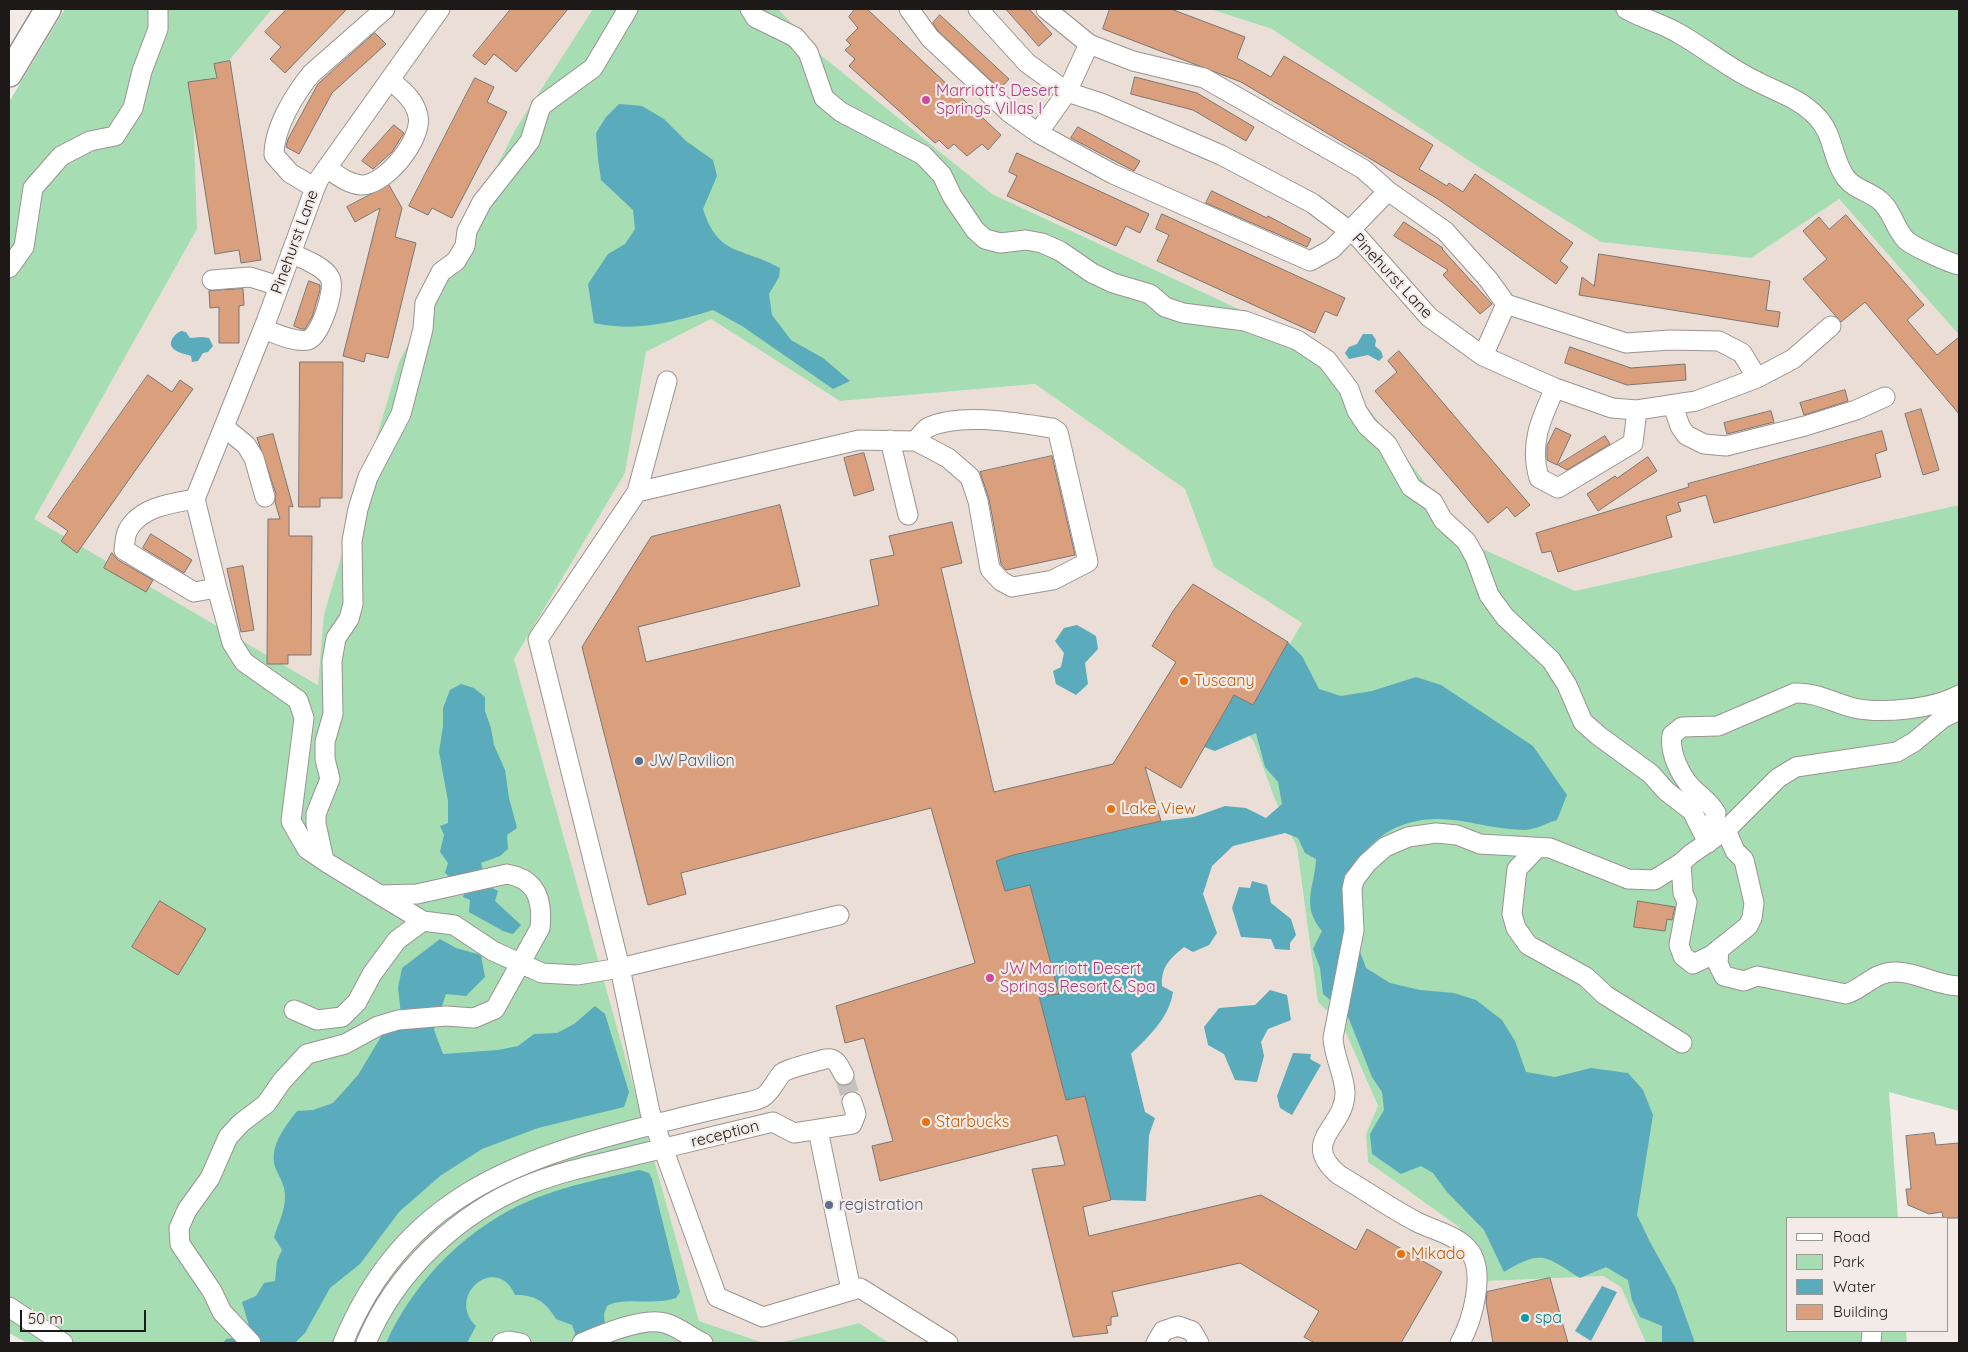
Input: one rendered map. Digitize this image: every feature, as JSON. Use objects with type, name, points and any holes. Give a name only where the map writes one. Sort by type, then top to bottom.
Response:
[{"type":"main road","points":[[9,74],[48,9]]},
{"type":"street","points":[[9,268],[24,246],[33,188],[61,156],[90,141],[115,136],[133,108],[142,71],[158,29],[158,9]]},
{"type":"street","points":[[315,188],[290,173],[274,155],[274,145],[279,130],[301,86],[310,74],[384,9]]},
{"type":"street","name":"Pinehurst Lane","points":[[195,499],[279,286],[315,188],[326,168],[440,9]]},
{"type":"street","points":[[324,860],[316,824],[316,814],[330,779],[325,759],[325,742],[333,714],[332,661],[336,638],[349,619],[353,604],[352,541],[358,509],[368,477],[401,414],[423,329],[425,303],[441,272],[456,261],[465,246],[467,231],[493,185],[530,141],[541,106],[593,68],[628,9]]},
{"type":"street","points":[[750,9],[756,18],[795,38],[808,52],[824,98],[841,112],[923,156],[942,175],[952,196],[975,230],[985,239],[1000,243],[1026,240],[1042,243],[1060,251],[1092,273],[1113,283],[1150,294],[1165,307],[1184,313],[1244,321],[1296,340],[1327,360],[1349,389],[1357,411],[1367,426],[1388,444],[1411,487],[1433,502],[1443,520],[1466,541],[1475,557],[1489,595],[1505,617],[1551,660],[1567,685],[1583,722],[1651,774],[1666,791],[1692,811],[1704,845]]},
{"type":"street","points":[[909,9],[930,38],[1010,113],[1038,132],[1113,174],[1310,261],[1332,249],[1388,191]]},
{"type":"street","name":"Pinehurst Lane","points":[[978,9],[1027,63],[1067,92],[1101,103],[1221,155],[1312,203],[1360,238],[1429,317],[1483,356],[1555,388],[1612,408],[1636,410],[1673,406],[1696,401],[1756,378],[1793,359],[1831,326]]},
{"type":"street","points":[[1046,9],[1089,44],[1133,61],[1204,78],[1363,169],[1388,191],[1445,232],[1488,279],[1506,304],[1626,343],[1670,340],[1719,341],[1742,353],[1756,378]]},
{"type":"street","points":[[1626,9],[1676,32],[1750,78],[1806,107],[1818,118],[1825,128],[1846,179],[1857,188],[1878,198],[1888,210],[1906,240],[1947,262],[1959,265]]},
{"type":"street","points":[[1038,132],[1067,92],[1089,44]]},
{"type":"street","points":[[326,168],[350,182],[362,185],[377,179],[402,158],[416,132],[418,117],[413,102],[390,80]]},
{"type":"street","points":[[262,329],[299,340],[308,340],[316,336],[322,322],[332,287],[330,277],[321,269],[291,253]]},
{"type":"street","points":[[212,280],[250,277],[279,286]]},
{"type":"street","points":[[1483,356],[1506,304]]},
{"type":"street","points":[[666,381],[637,492],[538,639],[620,968],[634,1044],[654,1124],[717,1297],[764,1317],[860,1288],[948,1343]]},
{"type":"street","points":[[1555,388],[1538,425],[1534,460],[1539,478],[1558,488],[1633,443],[1636,410]]},
{"type":"street","points":[[1673,406],[1680,426],[1686,435],[1704,444],[1726,446],[1814,423],[1856,410],[1885,397]]},
{"type":"street","points":[[637,492],[858,440],[916,441],[948,458],[970,477],[978,502],[990,569],[1001,582],[1012,587],[1053,580],[1088,562],[1058,432],[1052,428],[993,421],[955,421],[928,427],[916,441]]},
{"type":"street","points":[[224,427],[246,445],[254,458],[265,497]]},
{"type":"street","points":[[890,440],[908,514]]},
{"type":"street","points":[[216,588],[194,592],[124,550],[128,530],[142,514],[169,504],[195,499],[216,588],[232,643],[244,662],[298,700],[304,718],[291,821],[307,848],[424,921],[454,925],[493,951],[542,973],[577,975],[620,968],[839,915]]},
{"type":"street","points":[[1704,845],[1716,813],[1710,803],[1692,788],[1678,768],[1670,744],[1672,735],[1682,728],[1718,726],[1795,693],[1807,692],[1853,707],[1884,711],[1927,705],[1959,695]]},
{"type":"street","points":[[1654,880],[1726,830],[1778,778],[1796,767],[1897,752],[1914,742],[1943,718],[1959,710]]},
{"type":"street","points":[[1693,964],[1704,960],[1719,949],[1748,926],[1752,918],[1754,903],[1744,860],[1735,851],[1726,830]]},
{"type":"street","points":[[1460,1343],[1475,1304],[1477,1277],[1475,1262],[1468,1249],[1457,1241],[1390,1206],[1339,1174],[1328,1166],[1322,1156],[1323,1139],[1343,1107],[1345,1092],[1334,1048],[1336,1022],[1354,930],[1352,889],[1354,880],[1367,863],[1385,846],[1408,837],[1436,833],[1457,835],[1480,844],[1550,848],[1628,879],[1654,880],[1682,893]]},
{"type":"street","points":[[1704,845],[1735,851]]},
{"type":"street","points":[[1536,848],[1517,869],[1512,914],[1516,928],[1528,945],[1579,972],[1604,995],[1682,1043]]},
{"type":"street","points":[[1681,863],[1682,893],[1686,902],[1679,945],[1683,956],[1693,964],[1724,976],[1744,981],[1757,976],[1846,994],[1858,990],[1880,975],[1900,971],[1948,986],[1959,986]]},
{"type":"street","points":[[245,1337],[222,1312],[212,1290],[180,1244],[178,1228],[186,1210],[210,1178],[228,1137],[241,1123],[266,1104],[282,1081],[307,1054],[345,1044],[378,1026],[398,1020],[446,1016],[474,1018],[495,1009],[540,928],[542,913],[539,899],[534,889],[519,876],[507,874],[417,894],[381,895]]},
{"type":"street","points":[[294,1010],[317,1020],[342,1017],[358,1002],[372,974],[397,940],[424,921]]},
{"type":"street","points":[[1719,949],[1718,964],[1724,976]]},
{"type":"street","name":"reception","points":[[343,1343],[354,1317],[370,1289],[399,1250],[424,1224],[463,1194],[499,1174],[546,1154],[654,1124],[764,1097],[784,1071],[825,1059],[830,1058],[837,1062],[844,1076]]},
{"type":"street","points":[[764,1097],[773,1122]]},
{"type":"street","name":"reception","points":[[366,1343],[378,1317],[406,1276],[451,1230],[499,1198],[531,1184],[574,1170],[773,1122],[794,1134],[852,1124],[856,1114],[852,1102]]},
{"type":"street","points":[[818,1130],[851,1290]]},
{"type":"street","points":[[9,1307],[64,1343]]},
{"type":"street","points":[[582,1343],[644,1322],[658,1322],[679,1329],[703,1343]]},
{"type":"street","points":[[1156,1343],[1163,1331],[1178,1326],[1192,1331],[1199,1343]]},
{"type":"street","points":[[502,1343],[508,1341],[521,1343]]},
{"type":"shaded area","points":[[272,9],[593,9],[515,130],[399,362],[324,614],[319,685],[33,520],[197,229],[193,104]]},
{"type":"shaded area","points":[[778,9],[1210,9],[1272,29],[1477,166],[1601,242],[1751,258],[1838,199],[1959,335],[1959,505],[1575,591],[1472,544],[1275,326],[992,194],[822,56]]},
{"type":"shaded area","points":[[711,319],[840,401],[1035,384],[1185,489],[1214,567],[1302,623],[1242,726],[1254,742],[1274,797],[1297,848],[1303,898],[1343,1026],[1378,1107],[1366,1134],[1368,1162],[1459,1227],[1487,1281],[1603,1276],[1621,1286],[1646,1343],[889,1343],[858,1323],[779,1343],[764,1343],[699,1321],[514,659],[625,473],[646,352]]},
{"type":"green space","points":[[65,9],[272,9],[193,104],[197,229],[34,519],[318,685],[324,614],[399,362],[515,130],[593,9],[778,9],[822,56],[992,194],[1275,326],[1342,374],[1472,544],[1575,591],[1959,505],[1959,1111],[1889,1092],[1898,1217],[1786,1217],[1786,1332],[1906,1332],[1907,1343],[1646,1343],[1621,1287],[1603,1276],[1487,1281],[1459,1227],[1368,1162],[1366,1134],[1378,1106],[1343,1026],[1318,1002],[1297,848],[1274,797],[1254,742],[1242,726],[1302,623],[1214,567],[1185,489],[1035,384],[840,401],[711,319],[646,352],[625,473],[514,659],[699,1321],[764,1343],[27,1343],[9,1333],[9,102]]},
{"type":"green space","points":[[1210,9],[1959,9],[1959,335],[1839,199],[1751,258],[1601,242],[1477,166],[1272,29]]},
{"type":"green space","points":[[859,1323],[889,1343],[779,1343]]},
{"type":"water","points":[[619,104],[642,106],[664,119],[686,141],[713,160],[717,176],[703,209],[716,236],[733,249],[767,261],[780,268],[779,277],[769,294],[772,315],[791,340],[823,358],[850,381],[833,389],[742,326],[713,310],[654,325],[625,327],[594,323],[588,284],[608,254],[625,244],[635,229],[633,210],[601,180],[598,159],[596,133],[606,117]]},
{"type":"water","points":[[181,331],[186,332],[190,338],[209,338],[213,346],[208,352],[203,353],[198,361],[192,362],[191,356],[172,348],[171,342],[176,334]]},
{"type":"water","points":[[1363,334],[1372,334],[1376,340],[1375,346],[1381,351],[1383,357],[1379,361],[1368,355],[1349,359],[1345,353],[1349,347],[1357,344]]},
{"type":"water","points":[[1077,625],[1096,636],[1098,649],[1085,663],[1088,684],[1076,695],[1056,684],[1053,671],[1061,667],[1064,653],[1055,641],[1064,628]]},
{"type":"water","points":[[1288,642],[1302,656],[1319,689],[1341,696],[1372,691],[1416,677],[1441,685],[1533,746],[1567,795],[1557,820],[1528,830],[1506,829],[1442,819],[1409,823],[1391,830],[1371,845],[1344,876],[1347,917],[1366,968],[1390,983],[1420,990],[1454,993],[1476,1000],[1502,1020],[1515,1041],[1526,1072],[1555,1077],[1591,1068],[1628,1073],[1643,1090],[1653,1115],[1637,1215],[1675,1287],[1695,1343],[1662,1343],[1662,1326],[1640,1317],[1632,1300],[1628,1280],[1606,1267],[1580,1278],[1551,1260],[1536,1258],[1527,1260],[1504,1272],[1484,1230],[1447,1192],[1433,1173],[1421,1166],[1401,1174],[1372,1154],[1370,1134],[1384,1110],[1382,1092],[1372,1077],[1347,1014],[1323,994],[1320,968],[1313,949],[1322,931],[1315,922],[1310,904],[1316,859],[1305,853],[1298,838],[1285,833],[1233,846],[1212,866],[1203,894],[1217,933],[1209,945],[1193,952],[1184,947],[1167,964],[1163,973],[1162,986],[1173,992],[1171,1001],[1157,1026],[1131,1054],[1145,1112],[1155,1118],[1149,1135],[1146,1201],[1111,1200],[1085,1096],[1066,1100],[1039,996],[1059,993],[1030,886],[1005,891],[996,861],[1013,855],[1161,821],[1194,817],[1225,806],[1246,808],[1266,818],[1282,804],[1278,782],[1265,767],[1256,733],[1215,751],[1204,747],[1234,695],[1253,705]]},
{"type":"water","points":[[461,684],[474,688],[485,697],[485,711],[494,745],[505,770],[509,798],[517,828],[507,835],[508,849],[500,856],[481,863],[487,885],[498,891],[495,901],[521,925],[513,934],[503,931],[469,912],[470,900],[463,897],[465,890],[445,873],[448,863],[440,852],[444,835],[440,826],[448,823],[448,801],[439,752],[443,726],[443,708],[450,690]]},
{"type":"water","points":[[1252,881],[1267,885],[1271,903],[1291,919],[1296,935],[1290,943],[1290,950],[1275,949],[1271,939],[1241,937],[1232,908],[1239,887],[1250,888]]},
{"type":"water","points":[[440,939],[456,948],[481,955],[485,977],[466,996],[446,994],[434,1030],[443,1054],[498,1050],[518,1046],[534,1034],[557,1033],[574,1024],[595,1006],[605,1014],[629,1092],[624,1107],[538,1128],[482,1149],[440,1176],[399,1212],[360,1264],[330,1288],[305,1333],[295,1343],[223,1343],[226,1339],[252,1336],[242,1302],[256,1296],[264,1283],[275,1281],[277,1261],[282,1250],[274,1237],[285,1201],[284,1188],[274,1160],[275,1148],[279,1138],[297,1111],[313,1110],[333,1103],[358,1075],[385,1030],[402,1023],[398,988],[402,968]]},
{"type":"water","points":[[1270,990],[1287,995],[1291,1020],[1268,1029],[1261,1042],[1264,1056],[1257,1082],[1235,1080],[1224,1054],[1208,1045],[1204,1027],[1219,1008],[1255,1005]]},
{"type":"water","points":[[1293,1053],[1311,1054],[1310,1059],[1321,1065],[1292,1115],[1280,1108],[1277,1096]]},
{"type":"water","points":[[639,1170],[649,1173],[652,1179],[680,1292],[676,1298],[667,1300],[621,1302],[607,1306],[604,1314],[606,1342],[611,1343],[573,1343],[575,1333],[572,1325],[556,1319],[549,1308],[540,1301],[529,1296],[515,1295],[507,1283],[497,1278],[487,1278],[477,1283],[470,1291],[466,1302],[468,1314],[476,1326],[467,1343],[386,1343],[412,1297],[447,1256],[467,1238],[512,1209],[536,1198],[561,1189]]},
{"type":"water","points":[[1602,1286],[1617,1292],[1591,1341],[1575,1331]]},
{"type":"building","points":[[287,9],[347,9],[285,73],[270,59],[281,47],[265,32]]},
{"type":"building","points":[[511,9],[568,9],[516,72],[494,54],[485,65],[473,56]]},
{"type":"building","name":"Marriott's Desert Springs Villas I","points":[[855,9],[867,9],[1001,135],[988,150],[982,144],[967,156],[954,144],[948,149],[939,140],[935,143],[849,66],[855,59],[845,50],[851,45],[846,40],[858,28],[849,17]]},
{"type":"building","points":[[1006,9],[1029,9],[1052,34],[1039,46]]},
{"type":"building","points":[[1110,9],[1171,9],[1245,37],[1237,58],[1271,77],[1284,56],[1433,145],[1419,169],[1447,186],[1449,183],[1463,192],[1475,174],[1573,243],[1560,261],[1568,267],[1556,284],[1438,199],[1241,82],[1103,29]]},
{"type":"building","points":[[940,15],[1009,79],[1000,89],[938,31],[933,23]]},
{"type":"building","points":[[375,33],[386,44],[332,93],[299,154],[286,147],[288,139],[318,84]]},
{"type":"building","points":[[230,61],[261,260],[241,263],[239,250],[215,254],[188,82],[217,78],[214,64]]},
{"type":"building","points":[[1135,77],[1197,93],[1254,127],[1246,141],[1193,110],[1131,94]]},
{"type":"building","points":[[475,78],[494,87],[487,102],[507,112],[452,218],[432,208],[428,215],[409,206]]},
{"type":"building","points":[[394,125],[404,133],[392,152],[373,169],[362,161]]},
{"type":"building","points":[[1078,127],[1140,161],[1134,171],[1071,138]]},
{"type":"building","points":[[1017,153],[1149,214],[1140,233],[1126,226],[1116,246],[1007,196],[1017,176],[1009,172]]},
{"type":"building","points":[[389,185],[402,208],[395,237],[416,243],[388,358],[366,353],[364,362],[343,356],[380,208],[355,222],[347,207]]},
{"type":"building","points":[[1212,191],[1267,218],[1268,216],[1311,239],[1307,247],[1206,203]]},
{"type":"building","points":[[1162,214],[1345,298],[1337,316],[1325,311],[1315,333],[1157,261],[1169,235],[1156,229]]},
{"type":"building","points":[[1846,215],[1924,305],[1907,320],[1937,355],[1959,337],[1959,414],[1865,302],[1841,322],[1803,279],[1827,259],[1803,231],[1819,217],[1829,229]]},
{"type":"building","points":[[1404,222],[1443,248],[1492,304],[1480,314],[1443,275],[1448,270],[1394,236]]},
{"type":"building","points":[[1599,254],[1770,281],[1766,310],[1780,312],[1778,327],[1579,295],[1582,277],[1594,286]]},
{"type":"building","points":[[309,281],[320,285],[320,290],[312,317],[305,329],[301,329],[294,326]]},
{"type":"building","points":[[243,289],[244,305],[239,306],[239,343],[219,343],[219,307],[210,308],[209,291]]},
{"type":"building","points":[[1570,347],[1631,368],[1685,364],[1686,380],[1627,385],[1565,363]]},
{"type":"building","points":[[1399,351],[1530,505],[1515,517],[1507,507],[1488,523],[1375,391],[1397,372],[1388,361]]},
{"type":"building","points":[[300,362],[343,362],[342,498],[320,498],[320,507],[299,507]]},
{"type":"building","points":[[148,375],[172,392],[180,380],[193,389],[77,553],[61,541],[68,531],[48,517]]},
{"type":"building","points":[[1845,390],[1848,401],[1804,415],[1800,403]]},
{"type":"building","points":[[1921,409],[1939,470],[1923,475],[1905,414]]},
{"type":"building","points":[[1771,411],[1774,422],[1727,434],[1724,423]]},
{"type":"building","points":[[1556,428],[1571,435],[1557,465],[1547,460],[1547,446]]},
{"type":"building","points":[[1882,431],[1887,450],[1875,454],[1881,477],[1714,523],[1706,495],[1678,503],[1681,511],[1666,516],[1672,537],[1558,572],[1551,551],[1542,553],[1536,533],[1689,487],[1688,484]]},
{"type":"building","points":[[273,434],[293,507],[289,506],[289,536],[312,536],[311,655],[288,655],[288,664],[267,664],[268,519],[280,519],[275,502],[276,494],[257,438]]},
{"type":"building","points":[[1605,436],[1610,444],[1567,470],[1558,465]]},
{"type":"building","points":[[864,453],[874,490],[854,496],[844,458]]},
{"type":"building","points":[[1052,456],[1075,555],[1006,570],[1001,564],[989,499],[980,472]]},
{"type":"building","points":[[1648,457],[1657,471],[1598,511],[1587,494],[1615,476],[1617,478]]},
{"type":"building","name":"JW Marriott Desert Springs Resort & Spa","points":[[780,505],[800,586],[638,627],[646,662],[879,605],[870,560],[894,555],[889,536],[952,522],[962,563],[941,568],[994,792],[1113,764],[1176,662],[1152,646],[1173,611],[1193,584],[1288,642],[1253,705],[1234,695],[1181,788],[1145,767],[1161,821],[1013,855],[996,861],[1005,891],[1030,885],[1059,994],[1039,996],[1066,1100],[1085,1096],[1111,1200],[1083,1207],[1089,1236],[1261,1195],[1356,1250],[1367,1229],[1442,1272],[1401,1343],[1315,1343],[1304,1337],[1319,1311],[1240,1263],[1112,1292],[1118,1316],[1111,1317],[1111,1325],[1106,1326],[1108,1333],[1073,1337],[1032,1169],[1065,1165],[1057,1135],[880,1181],[872,1146],[893,1141],[864,1038],[845,1043],[836,1006],[975,963],[931,808],[681,873],[686,894],[648,905],[582,647],[651,537]]},
{"type":"building","points":[[151,534],[192,560],[184,573],[143,548]]},
{"type":"building","points":[[112,553],[118,560],[153,580],[146,592],[104,568]]},
{"type":"building","points":[[243,566],[254,630],[241,632],[227,569]]},
{"type":"building","points":[[160,901],[206,929],[178,975],[132,947]]},
{"type":"building","points":[[1638,901],[1675,907],[1672,920],[1667,919],[1665,931],[1634,927]]},
{"type":"building","points":[[1934,1133],[1936,1145],[1959,1143],[1959,1218],[1943,1217],[1942,1212],[1929,1214],[1908,1205],[1906,1189],[1911,1189],[1906,1136]]},
{"type":"building","name":"spa","points":[[1550,1278],[1568,1343],[1493,1343],[1486,1302],[1487,1292]]},
{"type":"tunnel","points":[[844,1075],[852,1102]]},
{"type":"place","name":"Marriott's Desert Springs Villas I","points":[[926,100]]},
{"type":"place","name":"Tuscany","points":[[1184,681]]},
{"type":"place","name":"JW Pavilion","points":[[639,761]]},
{"type":"place","name":"Lake View","points":[[1111,809]]},
{"type":"place","name":"JW Marriott Desert Springs Resort & Spa","points":[[990,978]]},
{"type":"place","name":"Starbucks","points":[[926,1122]]},
{"type":"place","name":"registration","points":[[829,1205]]},
{"type":"place","name":"Mikado","points":[[1401,1254]]},
{"type":"place","name":"spa","points":[[1525,1318]]}]
